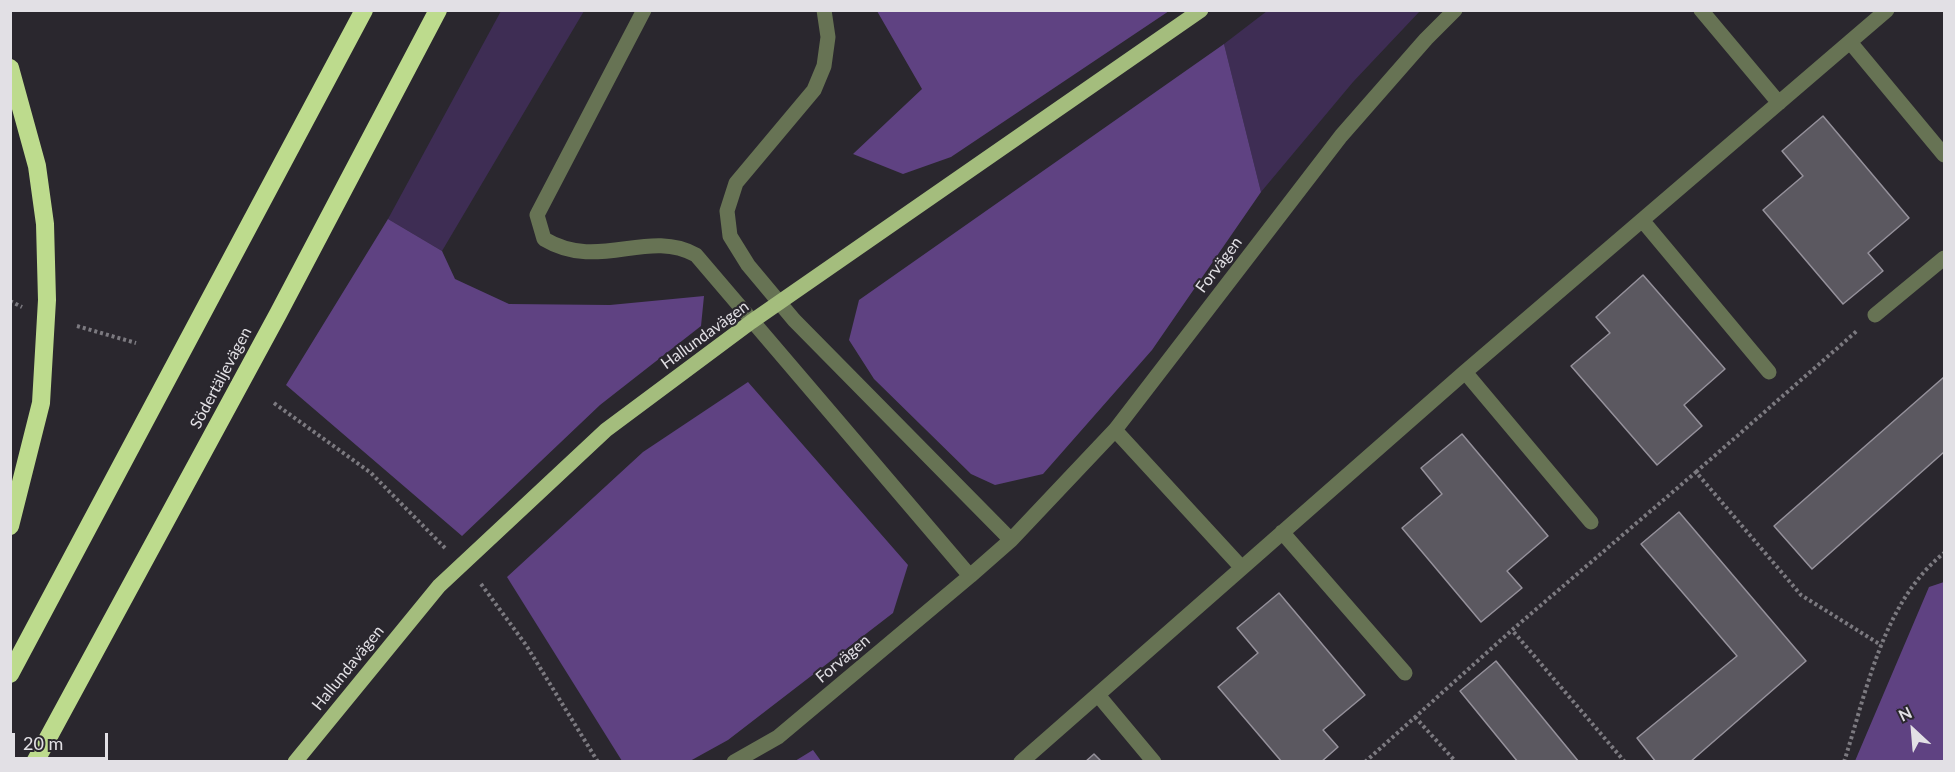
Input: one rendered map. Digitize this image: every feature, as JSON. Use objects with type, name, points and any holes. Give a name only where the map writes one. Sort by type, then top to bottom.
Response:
[{"type":"highway","points":[[10,674],[364,10]]},
{"type":"highway","name":"Södertäljevägen","points":[[35,762],[278,314],[438,10]]},
{"type":"highway","points":[[10,68],[37,166],[45,224],[47,300],[41,403],[10,526]]},
{"type":"main road","name":"Hallundavägen","points":[[295,762],[439,586],[606,430],[751,322],[1200,10]]},
{"type":"street","points":[[644,10],[537,215],[544,239],[562,250],[590,253],[656,245],[683,248],[696,255],[970,576]]},
{"type":"street","points":[[824,10],[828,37],[824,66],[814,90],[736,183],[726,211],[730,236],[748,265],[794,320],[1011,540]]},
{"type":"street","name":"Forvägen","points":[[734,762],[778,736],[1011,540],[1115,430],[1341,136],[1397,70],[1455,10]]},
{"type":"street","points":[[1701,10],[1779,103]]},
{"type":"street","points":[[1022,762],[1465,372],[1887,10]]},
{"type":"street","points":[[1850,42],[1944,155]]},
{"type":"street","points":[[1642,220],[1769,372]]},
{"type":"street","points":[[1875,315],[1944,258]]},
{"type":"street","points":[[1465,372],[1591,522]]},
{"type":"street","points":[[1115,430],[1242,568]]},
{"type":"street","points":[[1282,532],[1405,673]]},
{"type":"street","points":[[1098,694],[1154,762]]},
{"type":"path","points":[[10,301],[25,309]]},
{"type":"path","points":[[1365,762],[1512,630],[1875,315]]},
{"type":"path","points":[[77,326],[136,343]]},
{"type":"path","points":[[274,403],[371,473],[448,551]]},
{"type":"path","points":[[1696,472],[1801,595],[1881,645]]},
{"type":"path","points":[[1844,762],[1881,645],[1905,598],[1922,573],[1944,553]]},
{"type":"path","points":[[481,584],[526,645],[598,762]]},
{"type":"path","points":[[1512,630],[1625,762]]},
{"type":"path","points":[[1415,717],[1456,762]]},
{"type":"shaded area","points":[[501,11],[584,11],[442,251],[388,219]]},
{"type":"shaded area","points":[[877,11],[1169,11],[951,157],[903,174],[853,154],[922,89]]},
{"type":"shaded area","points":[[1267,11],[1420,11],[1353,82],[1261,192],[1224,44]]},
{"type":"shaded area","points":[[1224,44],[1261,192],[1152,350],[1043,474],[995,485],[971,474],[874,379],[849,340],[859,300]]},
{"type":"shaded area","points":[[388,219],[442,251],[455,279],[509,304],[610,305],[704,296],[701,326],[600,405],[462,536],[286,385]]},
{"type":"shaded area","points":[[748,382],[908,565],[893,613],[728,740],[690,761],[622,761],[507,577],[643,452]]},
{"type":"shaded area","points":[[1944,582],[1944,761],[1855,761],[1929,587]]},
{"type":"shaded area","points":[[813,750],[821,761],[795,761]]},
{"type":"building","points":[[1823,116],[1909,218],[1868,253],[1883,271],[1843,304],[1763,210],[1803,176],[1782,151]]},
{"type":"building","points":[[1643,275],[1725,369],[1684,405],[1702,426],[1657,465],[1571,366],[1610,333],[1596,317]]},
{"type":"building","points":[[1944,377],[1944,452],[1812,569],[1774,526]]},
{"type":"building","points":[[1462,434],[1548,536],[1507,571],[1522,588],[1481,622],[1402,528],[1442,494],[1421,468]]},
{"type":"building","points":[[1679,512],[1806,661],[1690,762],[1656,762],[1637,738],[1737,656],[1641,544]]},
{"type":"building","points":[[1279,593],[1365,695],[1323,730],[1338,747],[1321,762],[1282,762],[1218,687],[1258,653],[1237,628]]},
{"type":"building","points":[[1496,661],[1579,762],[1518,762],[1460,691]]},
{"type":"building","points":[[1094,754],[1102,762],[1085,762]]}]
